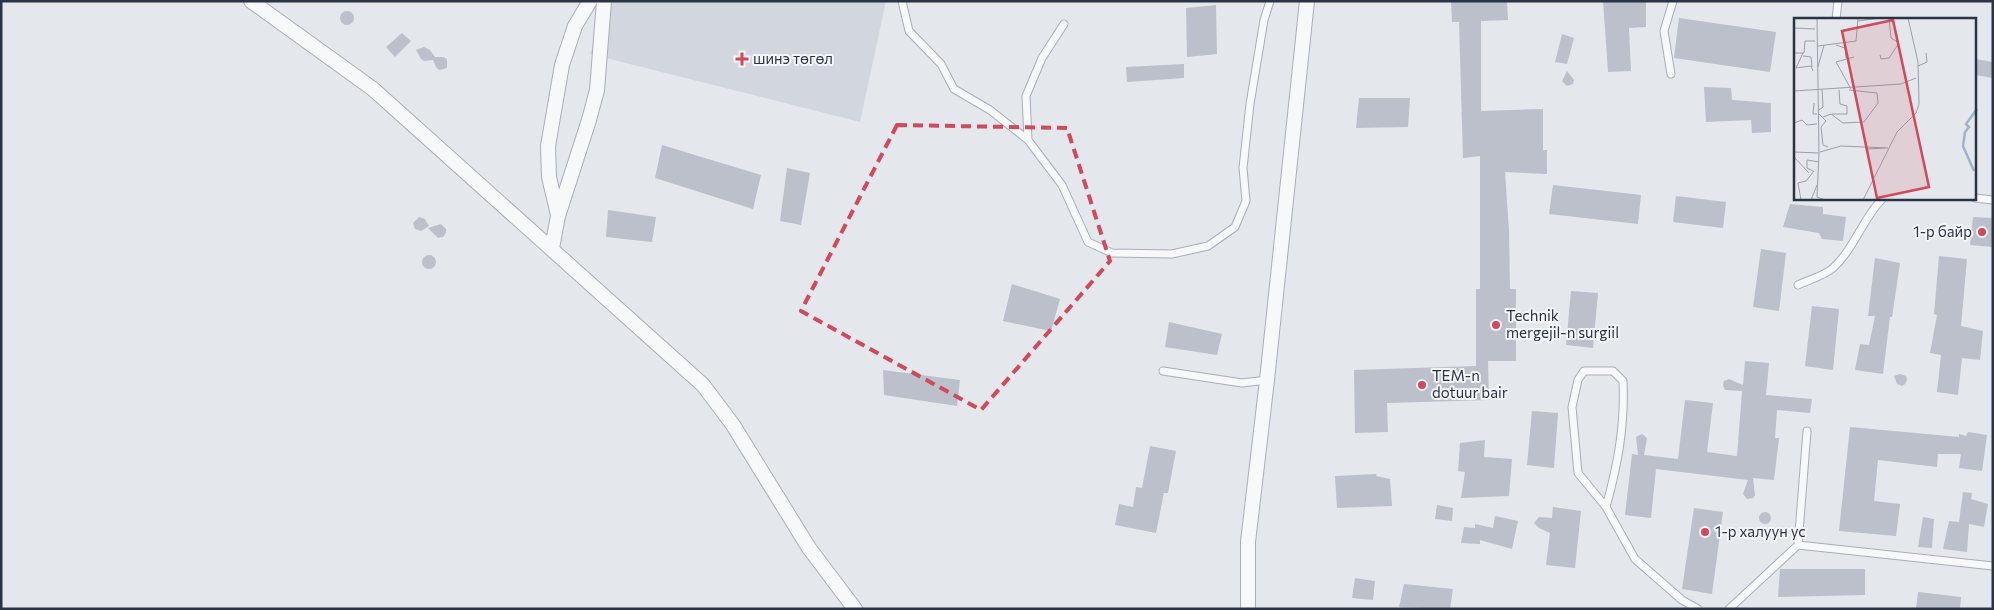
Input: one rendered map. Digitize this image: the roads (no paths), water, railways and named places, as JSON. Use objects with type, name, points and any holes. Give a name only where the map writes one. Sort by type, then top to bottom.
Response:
[{"type":"street","points":[[250,1],[373,89],[703,385],[733,425],[809,548],[855,609]]},
{"type":"street","points":[[558,216],[549,177],[548,146],[562,65],[575,26],[590,1]]},
{"type":"street","points":[[552,248],[558,216],[597,90],[604,1]]},
{"type":"street","points":[[1248,609],[1248,542],[1307,1]]},
{"type":"lane","points":[[902,1],[909,31],[941,64],[954,89],[990,110],[1028,140],[1062,185],[1088,242],[1112,252],[1172,254],[1208,246],[1235,227],[1246,201],[1243,168],[1250,104],[1264,20],[1270,1]]},
{"type":"lane","points":[[1671,74],[1664,31],[1672,1]]},
{"type":"lane","points":[[1836,18],[1838,1]]},
{"type":"lane","points":[[1028,140],[1026,96],[1042,58],[1064,24]]},
{"type":"lane","points":[[1976,198],[1993,200]]},
{"type":"lane","points":[[1798,285],[1832,270],[1853,245],[1871,210],[1881,200]]},
{"type":"lane","points":[[1164,371],[1242,384],[1267,380]]},
{"type":"lane","points":[[1606,507],[1615,475],[1624,414],[1623,381],[1613,371],[1584,371],[1578,380],[1572,407],[1578,473],[1606,507],[1635,559],[1682,600],[1698,609]]},
{"type":"lane","points":[[1729,609],[1737,605],[1798,545],[1807,431]]},
{"type":"lane","points":[[1798,545],[1993,566]]},
{"type":"place","name":"шинэ төгөл","points":[[742,59]]},
{"type":"place","name":"1-р байр","points":[[1982,232]]},
{"type":"place","name":"Technik mergejil-n surgiil","points":[[1496,325]]},
{"type":"place","name":"TEM-n dotuur bair","points":[[1422,385]]},
{"type":"place","name":"1-р халуун ус","points":[[1705,532]]}]
